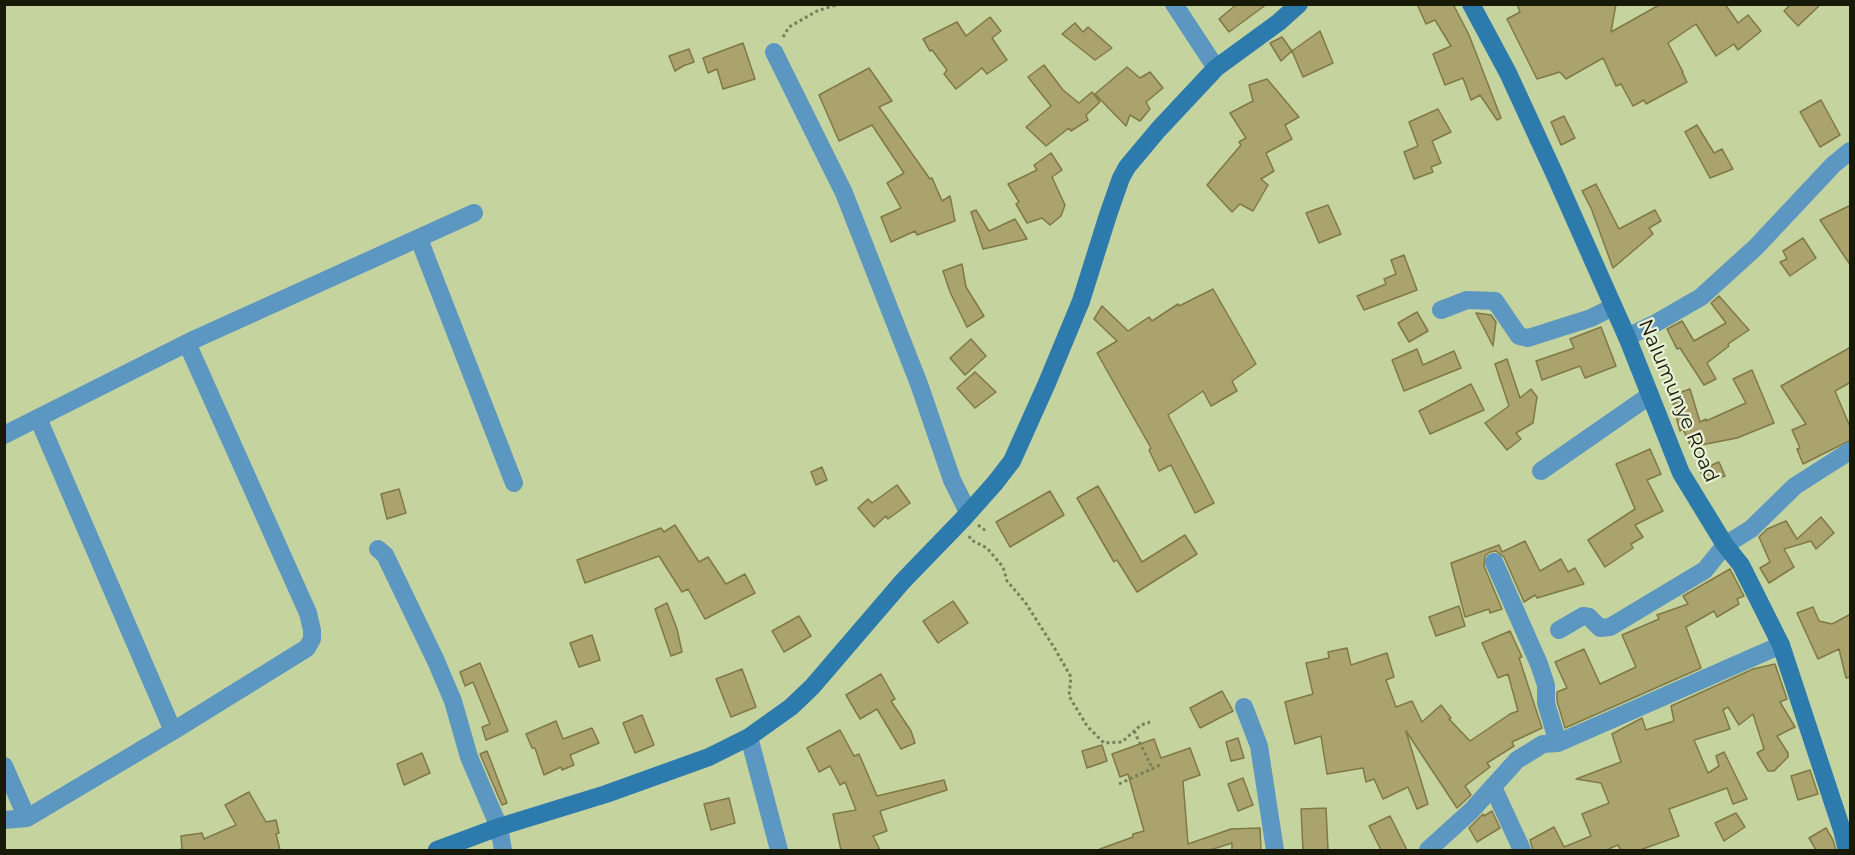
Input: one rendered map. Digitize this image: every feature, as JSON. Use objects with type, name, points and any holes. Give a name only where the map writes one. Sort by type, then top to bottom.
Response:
[{"type":"street","points":[[1174,4],[1216,68]]},
{"type":"street","points":[[438,850],[709,757],[749,737],[791,707],[812,687],[903,580],[963,518],[1012,461],[1081,301],[1111,206],[1127,167],[1216,68],[1279,22],[1299,4]]},
{"type":"street","name":"Nalumunye Road","points":[[1471,4],[1508,73],[1627,337],[1681,473],[1725,545],[1741,565],[1781,645],[1847,850]]},
{"type":"street","points":[[774,52],[844,193],[919,384],[963,518]]},
{"type":"street","points":[[1627,337],[1701,297],[1756,247],[1817,182],[1851,151]]},
{"type":"street","points":[[4,435],[187,343],[474,213]]},
{"type":"street","points":[[419,239],[514,483]]},
{"type":"street","points":[[1442,310],[1467,300],[1496,301],[1519,336],[1528,338],[1591,318],[1613,307]]},
{"type":"street","points":[[4,820],[27,818],[307,648],[312,639],[308,613],[187,343]]},
{"type":"street","points":[[1541,471],[1649,396]]},
{"type":"street","points":[[38,418],[172,731]]},
{"type":"street","points":[[1559,630],[1583,616],[1589,617],[1600,628],[1610,627],[1705,570],[1725,545],[1751,529],[1795,486],[1851,451]]},
{"type":"street","points":[[378,549],[385,555],[453,701],[470,757],[499,828],[503,850]]},
{"type":"street","points":[[1494,561],[1539,664],[1546,685],[1549,718],[1558,743]]},
{"type":"street","points":[[1428,850],[1493,787],[1517,760],[1543,744],[1558,743],[1781,645]]},
{"type":"street","points":[[1244,706],[1259,746],[1275,850]]},
{"type":"street","points":[[749,737],[779,850]]},
{"type":"street","points":[[4,766],[27,818]]},
{"type":"street","points":[[1493,787],[1522,850]]},
{"type":"path","points":[[774,52],[789,27],[817,11],[839,4]]},
{"type":"path","points":[[963,518],[971,540],[987,548],[1003,567],[1007,581],[1025,602],[1071,677],[1069,696],[1087,726],[1104,743],[1122,742],[1141,725],[1150,722]]},
{"type":"path","points":[[1134,731],[1153,770]]},
{"type":"path","points":[[1119,784],[1160,765]]},
{"type":"building","points":[[1237,4],[1267,4],[1229,32],[1219,19]]},
{"type":"building","points":[[1417,4],[1453,4],[1469,35],[1501,118],[1497,120],[1480,95],[1471,100],[1463,78],[1445,85],[1433,54],[1451,46],[1435,20],[1426,24]]},
{"type":"building","points":[[1517,4],[1616,4],[1611,32],[1661,4],[1725,4],[1738,23],[1748,15],[1761,31],[1738,50],[1734,44],[1716,56],[1696,24],[1668,43],[1687,82],[1646,104],[1644,100],[1633,106],[1621,84],[1616,86],[1603,58],[1566,79],[1560,72],[1537,79],[1507,19],[1520,12]]},
{"type":"building","points":[[1791,4],[1821,4],[1798,26],[1784,11]]},
{"type":"building","points":[[990,17],[1001,31],[992,38],[1007,60],[987,74],[982,68],[956,89],[944,74],[947,70],[932,50],[930,51],[923,39],[957,22],[966,36]]},
{"type":"building","points":[[1075,23],[1083,32],[1088,27],[1112,48],[1095,60],[1062,34]]},
{"type":"building","points":[[1320,31],[1333,63],[1303,77],[1292,51]]},
{"type":"building","points":[[1282,37],[1292,51],[1281,61],[1270,43]]},
{"type":"building","points":[[743,43],[755,79],[723,89],[717,69],[708,73],[703,58]]},
{"type":"building","points":[[689,49],[694,62],[675,71],[669,56]]},
{"type":"building","points":[[1044,65],[1063,90],[1079,103],[1092,92],[1100,102],[1086,115],[1088,120],[1071,131],[1069,128],[1046,146],[1026,127],[1051,106],[1028,77]]},
{"type":"building","points":[[1127,67],[1140,78],[1150,72],[1163,88],[1146,102],[1150,109],[1140,121],[1130,115],[1126,126],[1095,94]]},
{"type":"building","points":[[869,68],[892,101],[879,107],[930,179],[932,178],[942,201],[950,196],[955,221],[917,235],[915,231],[891,242],[881,217],[901,208],[887,183],[904,173],[872,125],[839,141],[819,95]]},
{"type":"building","points":[[1267,79],[1299,117],[1285,125],[1292,139],[1266,153],[1274,171],[1261,179],[1268,185],[1253,211],[1240,204],[1232,212],[1207,185],[1241,145],[1239,142],[1246,138],[1230,113],[1253,101],[1249,85]]},
{"type":"building","points":[[1821,100],[1840,135],[1820,147],[1800,112]]},
{"type":"building","points":[[1438,109],[1451,132],[1432,141],[1441,163],[1431,167],[1433,172],[1414,179],[1404,152],[1418,146],[1409,122]]},
{"type":"building","points":[[1564,116],[1575,138],[1561,145],[1551,122]]},
{"type":"building","points":[[1697,125],[1714,153],[1722,149],[1733,169],[1710,178],[1685,132]]},
{"type":"building","points":[[1051,153],[1062,170],[1052,177],[1065,205],[1061,216],[1050,225],[1042,218],[1027,223],[1016,204],[1019,202],[1008,184],[1037,170],[1034,165]]},
{"type":"building","points":[[1596,184],[1619,229],[1655,210],[1661,221],[1649,228],[1653,234],[1613,268],[1591,208],[1582,191]]},
{"type":"building","points":[[1328,205],[1341,234],[1319,243],[1306,213]]},
{"type":"building","points":[[1851,205],[1851,266],[1820,220]]},
{"type":"building","points":[[976,210],[989,231],[1015,219],[1027,239],[983,249],[971,212]]},
{"type":"building","points":[[1803,238],[1816,258],[1790,276],[1780,262],[1787,259],[1783,251]]},
{"type":"building","points":[[1404,255],[1417,290],[1364,310],[1357,296],[1386,284],[1384,279],[1396,274],[1391,260]]},
{"type":"building","points":[[962,264],[966,287],[984,316],[967,327],[950,292],[943,271]]},
{"type":"building","points":[[1213,289],[1256,364],[1232,381],[1237,391],[1211,406],[1203,391],[1168,415],[1214,503],[1195,513],[1171,465],[1159,471],[1149,450],[1151,448],[1097,353],[1117,341],[1094,319],[1102,306],[1128,331],[1149,317],[1152,321],[1178,304],[1179,306]]},
{"type":"building","points":[[1719,296],[1749,330],[1728,344],[1729,346],[1707,363],[1716,379],[1704,385],[1680,348],[1677,349],[1667,329],[1682,321],[1694,341],[1726,323],[1711,303]]},
{"type":"building","points":[[1417,312],[1428,331],[1409,342],[1398,323]]},
{"type":"building","points":[[1476,313],[1491,315],[1496,322],[1493,346]]},
{"type":"building","points":[[1601,327],[1616,366],[1585,378],[1580,366],[1542,380],[1536,361],[1574,348],[1570,339]]},
{"type":"building","points":[[971,339],[986,356],[965,375],[950,358]]},
{"type":"building","points":[[1851,347],[1851,382],[1835,391],[1851,429],[1851,440],[1803,464],[1797,449],[1800,448],[1792,430],[1806,424],[1781,386]]},
{"type":"building","points":[[1417,349],[1423,365],[1454,351],[1461,368],[1404,391],[1392,360]]},
{"type":"building","points":[[1507,359],[1520,398],[1531,389],[1537,397],[1533,423],[1516,433],[1521,439],[1507,450],[1485,423],[1509,406],[1495,364]]},
{"type":"building","points":[[1752,370],[1774,423],[1737,438],[1691,447],[1683,429],[1680,431],[1676,416],[1679,415],[1673,404],[1676,403],[1673,395],[1690,389],[1700,422],[1706,419],[1706,421],[1746,403],[1733,379]]},
{"type":"building","points":[[975,372],[996,392],[975,408],[957,388]]},
{"type":"building","points":[[1471,384],[1484,410],[1430,434],[1419,411]]},
{"type":"building","points":[[1650,449],[1661,474],[1647,480],[1663,511],[1635,525],[1643,537],[1631,544],[1633,548],[1605,567],[1588,540],[1635,509],[1616,464]]},
{"type":"building","points":[[1719,462],[1725,476],[1705,483],[1700,470]]},
{"type":"building","points":[[822,467],[827,480],[816,485],[811,472]]},
{"type":"building","points":[[897,485],[910,503],[888,519],[886,516],[874,527],[858,508],[868,499],[872,503]]},
{"type":"building","points":[[1098,486],[1142,562],[1185,535],[1197,554],[1137,592],[1117,560],[1114,562],[1077,498]]},
{"type":"building","points":[[399,489],[406,513],[387,519],[381,494]]},
{"type":"building","points":[[1050,491],[1064,515],[1010,547],[996,522]]},
{"type":"building","points":[[1821,517],[1834,533],[1816,549],[1811,541],[1784,549],[1794,567],[1769,583],[1760,568],[1770,562],[1759,537],[1767,529],[1786,521],[1797,539]]},
{"type":"building","points":[[675,525],[699,562],[708,557],[726,584],[745,574],[755,593],[705,619],[688,589],[682,592],[659,556],[585,583],[577,560],[661,528],[664,532]]},
{"type":"building","points":[[1525,541],[1540,571],[1561,559],[1568,572],[1575,568],[1584,584],[1537,598],[1535,595],[1524,602],[1504,557],[1496,551],[1490,552],[1485,556],[1484,566],[1502,609],[1490,613],[1489,609],[1465,617],[1451,563],[1499,545],[1502,552]]},
{"type":"building","points":[[1730,569],[1744,596],[1737,599],[1739,604],[1717,617],[1714,611],[1686,627],[1701,668],[1565,728],[1557,701],[1557,692],[1567,688],[1555,662],[1584,649],[1600,684],[1636,667],[1622,635],[1659,619],[1657,615],[1688,604],[1683,596]]},
{"type":"building","points":[[953,601],[968,623],[938,643],[923,621]]},
{"type":"building","points":[[667,603],[677,629],[682,652],[671,656],[655,609]]},
{"type":"building","points":[[1459,606],[1465,626],[1436,636],[1429,617]]},
{"type":"building","points":[[1813,607],[1819,621],[1832,624],[1851,614],[1851,677],[1846,678],[1839,649],[1818,659],[1797,613]]},
{"type":"building","points":[[799,616],[811,636],[784,652],[772,631]]},
{"type":"building","points":[[1510,631],[1522,657],[1519,658],[1542,728],[1512,742],[1514,746],[1487,763],[1490,767],[1465,786],[1471,795],[1457,808],[1406,731],[1428,804],[1417,809],[1408,787],[1383,799],[1374,779],[1366,782],[1363,768],[1327,774],[1321,736],[1295,744],[1285,702],[1313,694],[1306,663],[1329,658],[1328,652],[1347,648],[1351,665],[1387,653],[1394,677],[1386,680],[1396,707],[1412,701],[1422,722],[1441,705],[1451,718],[1449,719],[1470,741],[1518,711],[1508,674],[1498,678],[1482,643]]},
{"type":"building","points":[[592,635],[600,660],[579,667],[570,643]]},
{"type":"building","points":[[480,663],[508,731],[486,740],[482,727],[490,724],[473,682],[465,686],[460,672]]},
{"type":"building","points":[[1775,664],[1787,699],[1780,702],[1795,727],[1777,736],[1788,753],[1788,757],[1774,771],[1768,771],[1757,753],[1764,749],[1753,714],[1739,725],[1728,707],[1723,710],[1730,729],[1694,740],[1708,773],[1719,766],[1716,756],[1724,752],[1747,799],[1733,804],[1727,788],[1669,809],[1679,836],[1640,850],[1621,850],[1618,845],[1606,850],[1533,850],[1530,840],[1554,827],[1564,847],[1591,836],[1582,814],[1609,803],[1601,783],[1576,779],[1621,762],[1612,734],[1642,718],[1646,730],[1674,721],[1671,706],[1753,669]]},
{"type":"building","points":[[742,669],[756,707],[731,717],[716,679]]},
{"type":"building","points":[[881,674],[895,699],[891,701],[911,731],[915,743],[901,749],[877,709],[860,719],[846,695]]},
{"type":"building","points":[[1222,691],[1233,711],[1200,728],[1190,708]]},
{"type":"building","points":[[642,715],[654,745],[635,753],[623,723]]},
{"type":"building","points":[[556,721],[563,739],[592,728],[599,743],[570,755],[574,765],[562,770],[561,767],[544,775],[535,748],[532,748],[526,734]]},
{"type":"building","points":[[840,730],[854,756],[859,754],[877,796],[944,780],[947,790],[880,811],[887,831],[873,836],[880,850],[841,850],[833,814],[856,810],[845,782],[840,785],[830,766],[819,772],[807,748]]},
{"type":"building","points":[[1238,738],[1244,758],[1231,761],[1226,742]]},
{"type":"building","points":[[1154,739],[1161,758],[1190,748],[1200,775],[1183,781],[1188,844],[1231,829],[1260,828],[1261,850],[1232,850],[1232,843],[1210,850],[1100,850],[1144,831],[1128,774],[1120,777],[1112,754]]},
{"type":"building","points":[[1102,745],[1107,761],[1087,768],[1082,751]]},
{"type":"building","points":[[487,751],[507,803],[502,805],[480,754]]},
{"type":"building","points":[[422,753],[430,773],[404,785],[397,764]]},
{"type":"building","points":[[1810,770],[1818,794],[1798,800],[1791,776]]},
{"type":"building","points":[[1243,778],[1253,805],[1238,811],[1228,784]]},
{"type":"building","points":[[249,792],[266,822],[276,820],[279,833],[276,834],[280,850],[178,850],[182,849],[181,836],[202,833],[204,839],[236,825],[225,805]]},
{"type":"building","points":[[729,798],[735,823],[711,830],[704,804]]},
{"type":"building","points":[[1326,808],[1328,850],[1303,850],[1301,809]]},
{"type":"building","points":[[1492,811],[1500,828],[1477,842],[1469,828],[1483,814],[1484,816]]},
{"type":"building","points":[[1736,813],[1745,827],[1724,841],[1715,823]]},
{"type":"building","points":[[1390,816],[1407,850],[1381,850],[1369,826]]},
{"type":"building","points":[[1826,828],[1836,850],[1816,850],[1809,838]]}]
